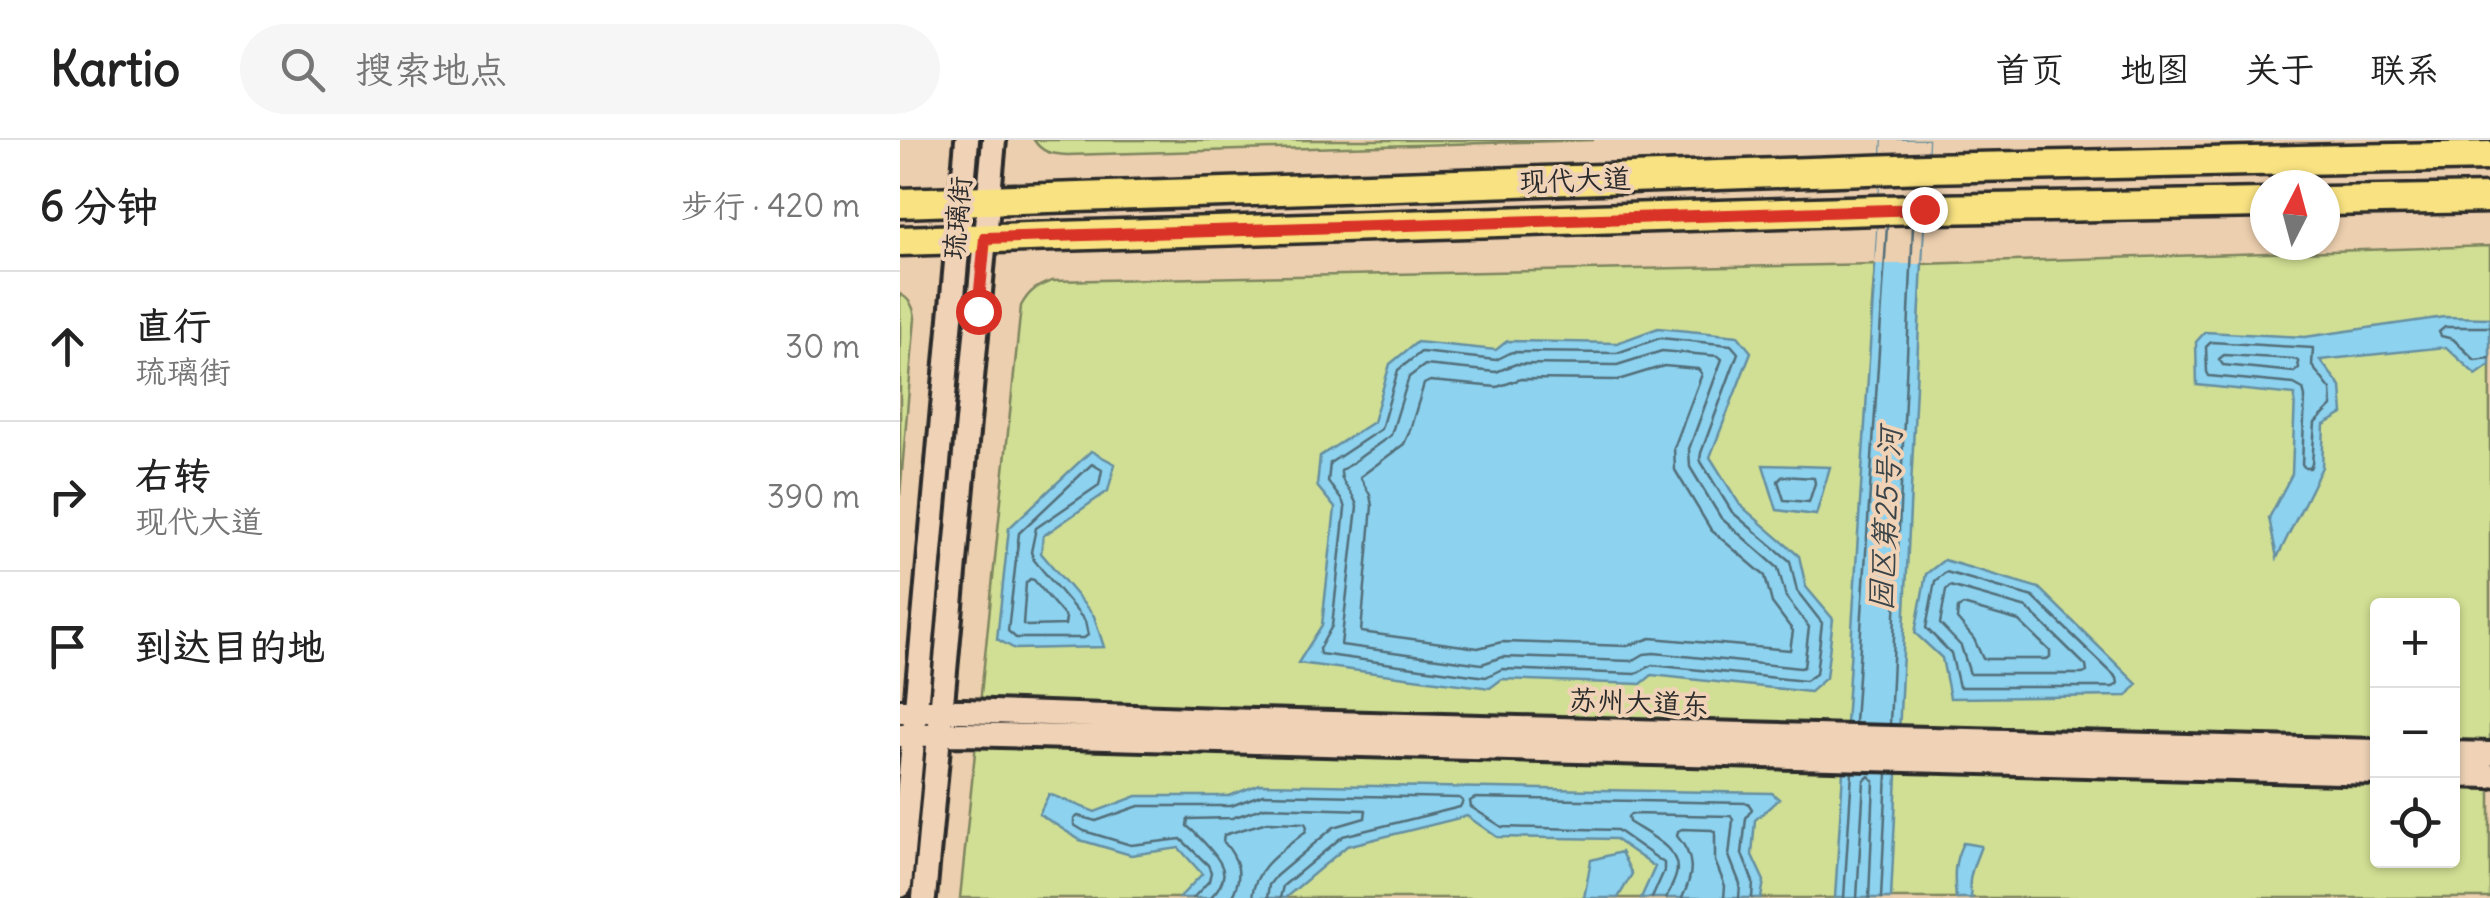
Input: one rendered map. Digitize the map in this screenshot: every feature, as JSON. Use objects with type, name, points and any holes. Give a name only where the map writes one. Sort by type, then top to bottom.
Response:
[{"type":"main road","name":"琉璃街","points":[[968,140],[975,200]]},
{"type":"main road","name":"琉璃街","points":[[900,886],[907,723],[975,200],[994,140]]},
{"type":"main road","name":"现代大道","points":[[900,202],[1881,169],[2490,156]]},
{"type":"main road","points":[[2340,202],[2490,198]]},
{"type":"main road","name":"现代大道","points":[[900,241],[2250,202]]},
{"type":"main road","name":"琉璃街","points":[[924,898],[940,723],[971,238]]},
{"type":"main road","name":"苏州大道东","points":[[907,723],[1840,748],[2370,751]]},
{"type":"main road","name":"苏州大道东","points":[[1903,749],[2370,773]]},
{"type":"main road","points":[[2460,753],[2490,754]]},
{"type":"main road","points":[[2460,775],[2490,776]]},
{"type":"green space","points":[[1034,140],[1594,140],[1067,155],[1048,152]]},
{"type":"green space","points":[[2490,246],[2490,898],[960,898],[1021,306],[1038,287],[1052,281],[1875,264],[1871,319],[1919,317],[1921,264],[2250,254],[2250,260],[2340,260],[2340,251]]},
{"type":"green space","points":[[900,294],[911,304],[915,318],[900,495]]},
{"type":"water","name":"园区第25号河","points":[[1883,140],[1928,140],[1891,898],[1835,898]]},
{"type":"water","points":[[2444,317],[2490,318],[2490,365],[2476,375],[2446,347],[2320,360],[2341,387],[2343,414],[2324,425],[2322,467],[2277,558],[2269,518],[2292,474],[2295,395],[2197,385],[2196,342],[2205,332],[2305,337]]},
{"type":"water","points":[[1658,328],[1738,336],[1751,352],[1710,457],[1740,505],[1799,556],[1806,587],[1833,619],[1826,678],[1810,692],[1652,675],[1641,684],[1502,679],[1490,688],[1298,663],[1322,625],[1335,508],[1317,486],[1320,456],[1373,422],[1390,364],[1417,342],[1496,350],[1507,341],[1617,343]]},
{"type":"water","points":[[1091,451],[1115,464],[1108,491],[1043,536],[1041,553],[1094,616],[1104,647],[1015,649],[997,639],[1009,528]]},
{"type":"water","points":[[1763,465],[1830,467],[1816,515],[1777,510]]},
{"type":"water","points":[[1944,560],[2039,588],[2137,684],[2127,696],[1950,698],[1942,658],[1915,633],[1926,574]]},
{"type":"water","points":[[1260,784],[1772,793],[1779,799],[1755,820],[1752,855],[1764,881],[1761,898],[1641,898],[1655,867],[1615,839],[1497,837],[1467,816],[1347,846],[1285,898],[1179,898],[1202,874],[1179,848],[1131,855],[1080,840],[1039,814],[1049,794],[1095,812],[1137,796],[1229,796]]},
{"type":"water","points":[[1963,843],[1981,846],[1970,879],[1972,898],[1956,898],[1955,870]]},
{"type":"water","points":[[1621,852],[1632,874],[1618,898],[1584,898],[1591,860]]},
{"type":"pier","points":[[1883,140],[1928,140],[1921,264],[1875,264]]},
{"type":"route","points":[[978,311],[985,238],[1924,209]]}]
